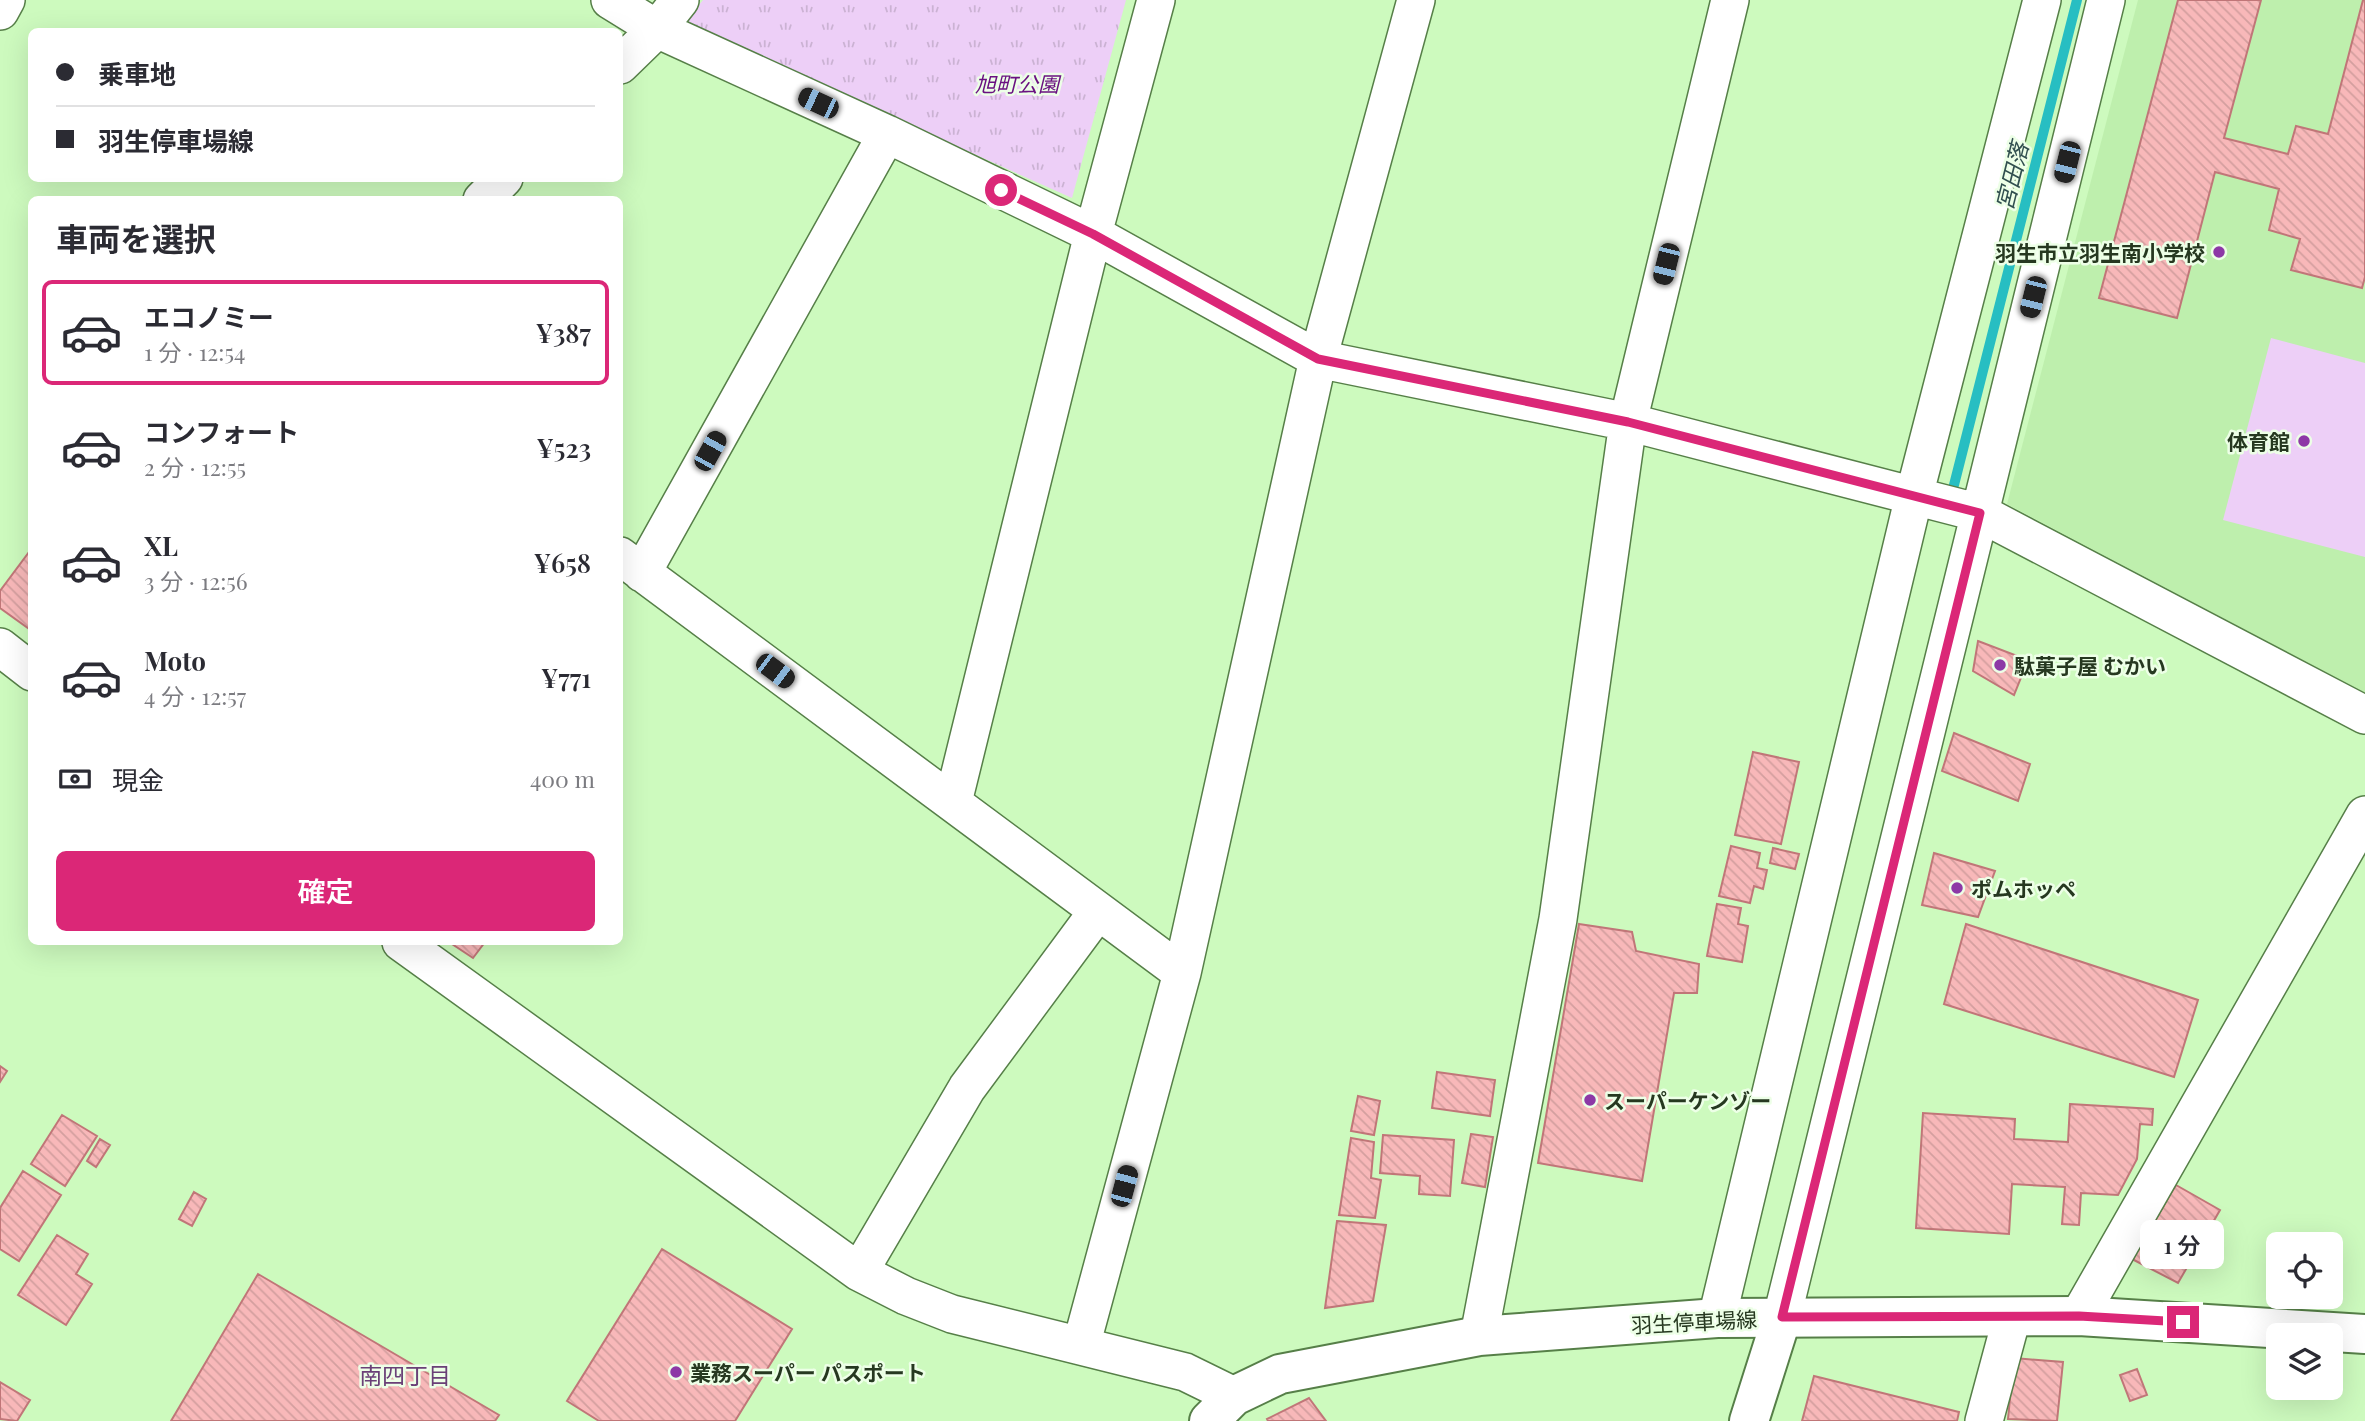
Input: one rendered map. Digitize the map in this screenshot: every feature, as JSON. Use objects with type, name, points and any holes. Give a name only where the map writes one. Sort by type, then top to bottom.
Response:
[{"type":"main road","name":"羽生停車場線","points":[[1222,1408],[1280,1374],[1479,1336],[1717,1318],[2079,1316],[2365,1334]]},
{"type":"main road","points":[[1749,1421],[1782,1317]]},
{"type":"street","points":[[0,11],[6,0]]},
{"type":"street","points":[[610,0],[657,29],[887,134],[1093,234],[1318,359],[1628,422],[1980,513],[2365,715]]},
{"type":"street","points":[[623,62],[657,29],[680,0]]},
{"type":"street","points":[[953,802],[1093,234],[1156,0]]},
{"type":"street","points":[[1081,1346],[1182,973],[1318,359],[1416,0]]},
{"type":"street","points":[[1479,1336],[1558,919],[1628,422],[1730,0]]},
{"type":"street","points":[[1717,1318],[1914,496],[2042,0]]},
{"type":"street","points":[[1782,1317],[2106,0]]},
{"type":"street","points":[[887,134],[631,565],[1182,973]]},
{"type":"street","points":[[486,196],[500,182]]},
{"type":"street","points":[[0,647],[28,669]]},
{"type":"street","points":[[2079,1316],[2365,814]]},
{"type":"street","points":[[859,1272],[967,1088],[1098,911]]},
{"type":"street","points":[[405,945],[859,1272],[905,1296],[952,1314],[1185,1373],[1222,1408]]},
{"type":"street","points":[[1984,1421],[2012,1317]]},
{"type":"shaded area","name":"羽生市立羽生南小学校","points":[[2138,0],[2365,0],[2365,693],[2007,504]]},
{"type":"green space","name":"旭町公園","points":[[703,0],[1126,0],[1072,198],[683,24]]},
{"type":"green space","name":"体育館","points":[[2271,338],[2365,363],[2365,557],[2223,520]]},
{"type":"building","points":[[2178,0],[2261,0],[2224,138],[2288,154],[2296,126],[2328,134],[2365,0],[2365,277],[2362,288],[2291,270],[2300,239],[2269,230],[2279,189],[2215,172],[2177,318],[2099,298]]},
{"type":"building","points":[[28,553],[28,628],[0,608],[0,591]]},
{"type":"building","name":"駄菓子屋 むかい","points":[[1978,641],[2028,660],[2014,695],[1973,671]]},
{"type":"building","points":[[1954,733],[2030,764],[2018,801],[1942,771]]},
{"type":"building","points":[[1753,752],[1799,762],[1781,844],[1735,835]]},
{"type":"building","points":[[1731,846],[1760,853],[1757,868],[1767,870],[1763,889],[1754,886],[1750,903],[1719,896]]},
{"type":"building","points":[[1773,848],[1799,854],[1795,869],[1770,863]]},
{"type":"building","name":"ポムホッペ","points":[[1934,853],[1995,871],[1978,917],[1922,905]]},
{"type":"building","points":[[1717,904],[1741,908],[1738,924],[1748,926],[1742,962],[1707,956]]},
{"type":"building","points":[[1579,924],[1632,932],[1636,951],[1699,964],[1697,993],[1674,993],[1642,1181],[1538,1163]]},
{"type":"building","points":[[1966,924],[2198,1000],[2174,1077],[1944,1004]]},
{"type":"building","points":[[454,945],[483,945],[473,958]]},
{"type":"building","points":[[0,1066],[7,1071],[0,1082]]},
{"type":"building","points":[[1437,1072],[1495,1080],[1490,1116],[1432,1108]]},
{"type":"building","points":[[1358,1096],[1380,1101],[1374,1135],[1351,1131]]},
{"type":"building","points":[[2070,1104],[2153,1109],[2152,1125],[2140,1124],[2137,1159],[2118,1195],[2081,1193],[2079,1225],[2062,1224],[2065,1187],[2012,1184],[2009,1234],[1916,1228],[1923,1113],[2015,1119],[2014,1139],[2068,1142]]},
{"type":"building","points":[[62,1115],[97,1136],[65,1186],[31,1164]]},
{"type":"building","points":[[1471,1134],[1493,1137],[1485,1187],[1462,1183]]},
{"type":"building","points":[[1383,1135],[1454,1140],[1450,1196],[1419,1194],[1420,1176],[1380,1173]]},
{"type":"building","points":[[1351,1138],[1374,1142],[1371,1178],[1381,1180],[1375,1218],[1339,1215]]},
{"type":"building","points":[[100,1139],[110,1145],[96,1167],[87,1161]]},
{"type":"building","points":[[23,1171],[61,1195],[19,1261],[0,1249],[0,1208]]},
{"type":"building","points":[[2176,1185],[2220,1210],[2178,1283],[2132,1259]]},
{"type":"building","points":[[194,1192],[206,1199],[192,1226],[179,1219]]},
{"type":"building","points":[[1337,1221],[1386,1225],[1373,1301],[1325,1308]]},
{"type":"building","points":[[57,1235],[88,1254],[76,1274],[92,1284],[66,1325],[18,1295]]},
{"type":"building","points":[[662,1249],[792,1329],[735,1421],[599,1421],[567,1401]]},
{"type":"building","points":[[258,1274],[499,1415],[495,1421],[171,1421]]},
{"type":"building","points":[[2014,1358],[2063,1362],[2057,1421],[2008,1419]]},
{"type":"building","points":[[2137,1369],[2147,1395],[2130,1401],[2120,1375]]},
{"type":"building","points":[[1814,1376],[1959,1412],[1957,1421],[1802,1421]]},
{"type":"building","points":[[0,1382],[30,1400],[17,1421],[0,1419]]},
{"type":"building","points":[[1309,1398],[1326,1421],[1268,1421],[1267,1419]]},
{"type":"waterway","name":"宮田落","points":[[1954,485],[2077,0]]},
{"type":"place","name":"羽生市立羽生南小学校","points":[[2219,252]]},
{"type":"place","name":"体育館","points":[[2304,441]]},
{"type":"place","name":"駄菓子屋 むかい","points":[[2000,665]]},
{"type":"place","name":"ポムホッペ","points":[[1957,888]]},
{"type":"place","name":"スーパーケンゾー","points":[[1590,1100]]},
{"type":"place","name":"業務スーパー パスポート","points":[[676,1372]]},
{"type":"district","name":"南四丁目","points":[[405,1374]]},
{"type":"route","points":[[1001,190],[1093,234],[1318,359],[1628,422],[1980,513],[1782,1317],[2079,1316],[2183,1322]]}]
